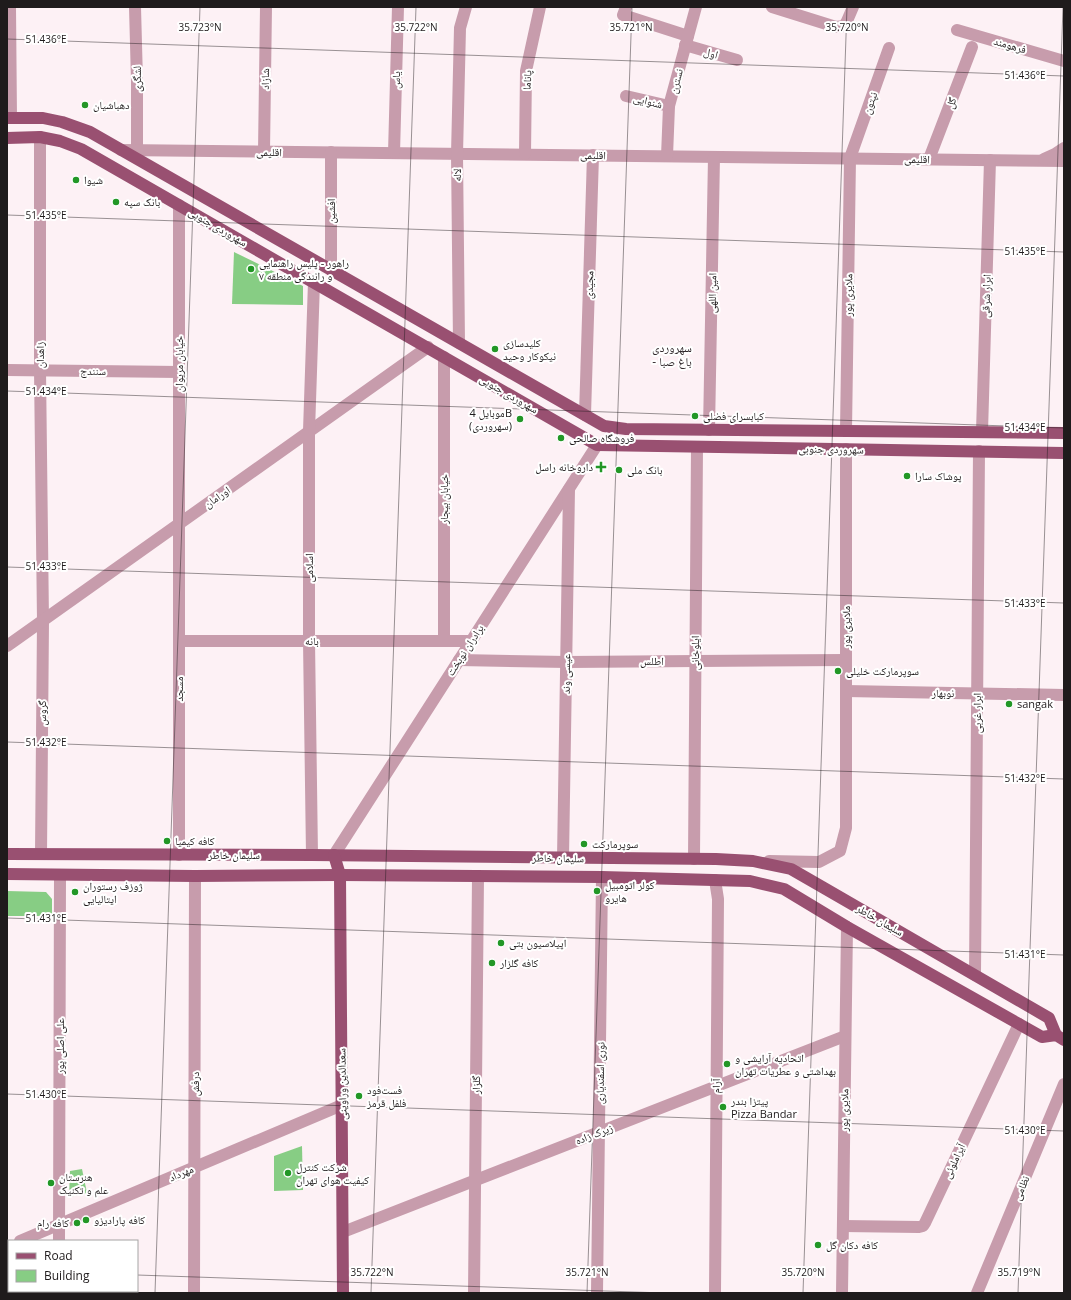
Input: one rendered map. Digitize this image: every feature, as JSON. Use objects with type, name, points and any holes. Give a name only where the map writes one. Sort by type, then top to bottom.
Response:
[{"type":"main road","name":"سهروردی جنوبی","points":[[9,118],[42,118],[62,122],[90,132],[604,426],[626,429],[1064,432]]},
{"type":"main road","name":"سهروردی جنوبی","points":[[7,138],[40,138],[60,141],[81,149],[597,445],[1064,453]]},
{"type":"main road","points":[[179,205],[188,188]]},
{"type":"main road","points":[[846,431],[846,449]]},
{"type":"main road","name":"سلیمان خاطر","points":[[7,854],[334,855],[753,861],[791,869],[975,975],[1049,1018],[1060,1038]]},
{"type":"main road","name":"سعدالدین وراوینی","points":[[334,855],[340,874],[343,1293]]},
{"type":"main road","name":"سلیمان خاطر","points":[[7,874],[195,876],[340,874],[602,877],[750,881],[784,889],[847,927],[1042,1037],[1060,1038]]},
{"type":"street","points":[[9,118],[10,7]]},
{"type":"street","name":"لشگری","points":[[135,7],[137,150]]},
{"type":"street","name":"شازاد","points":[[264,152],[266,7]]},
{"type":"street","name":"یاس","points":[[394,153],[398,7]]},
{"type":"street","name":"لاله","points":[[459,343],[457,154],[460,28],[466,7]]},
{"type":"street","name":"پاناما","points":[[525,154],[526,71],[540,7]]},
{"type":"street","name":"اول","points":[[626,7],[623,15],[737,60]]},
{"type":"street","name":"نسترن","points":[[667,156],[669,106],[696,7]]},
{"type":"street","points":[[772,7],[836,27],[844,26],[853,7]]},
{"type":"street","name":"فرهومند","points":[[957,30],[1064,61]]},
{"type":"street","name":"گل","points":[[929,159],[972,47]]},
{"type":"street","name":"نپتون","points":[[850,158],[889,48]]},
{"type":"street","name":"شنوایی","points":[[626,96],[669,106]]},
{"type":"street","name":"زاهدان","points":[[40,138],[40,370],[43,621]]},
{"type":"street","points":[[1041,160],[1064,148]]},
{"type":"street","name":"اقلیمی","points":[[121,150],[1064,161]]},
{"type":"street","name":"افشین","points":[[331,152],[331,270]]},
{"type":"street","name":"مجیدی","points":[[585,415],[593,155]]},
{"type":"street","name":"امین اللهی","points":[[709,430],[714,157]]},
{"type":"street","name":"ملایری پور","points":[[846,431],[850,158]]},
{"type":"street","name":"ابرار شرقی","points":[[982,432],[990,160]]},
{"type":"street","name":"خیابان مریوان","points":[[179,205],[179,524]]},
{"type":"street","name":"اسلامی","points":[[312,855],[309,642],[309,432],[314,282]]},
{"type":"street","name":"اورامان","points":[[7,646],[428,347]]},
{"type":"street","name":"خیابان بیجار","points":[[444,357],[444,641]]},
{"type":"street","name":"سنندج","points":[[7,370],[179,372]]},
{"type":"street","name":"برادران نوبخت","points":[[334,855],[597,445]]},
{"type":"street","name":"ایلوخانی","points":[[694,859],[697,447]]},
{"type":"street","name":"ملایری پور","points":[[753,861],[819,862],[840,851],[846,828],[846,449]]},
{"type":"street","name":"ابرار غربی","points":[[975,975],[979,451]]},
{"type":"street","name":"عیسی وند","points":[[563,858],[567,662],[568,489]]},
{"type":"street","name":"مسجد","points":[[178,855],[179,524]]},
{"type":"street","name":"گروس","points":[[41,854],[43,621]]},
{"type":"street","name":"بانه","points":[[179,642],[471,642]]},
{"type":"street","name":"اطلس","points":[[459,660],[567,662],[846,660]]},
{"type":"street","name":"نوبهار","points":[[846,691],[1064,695]]},
{"type":"street","name":"علی اصلی پور","points":[[59,1240],[60,875]]},
{"type":"street","name":"درفش","points":[[194,1293],[195,876]]},
{"type":"street","name":"گلزار","points":[[474,1293],[478,876]]},
{"type":"street","name":"نوری اسفندیاری","points":[[597,1293],[602,877]]},
{"type":"street","name":"آرام","points":[[715,880],[718,899],[715,1293]]},
{"type":"street","name":"ملایری پور","points":[[842,1293],[847,927]]},
{"type":"street","name":"آیراملوئی","points":[[843,1226],[923,1226],[1019,1024]]},
{"type":"street","name":"زیرک زاده","points":[[343,1232],[845,1036]]},
{"type":"street","name":"نظامی","points":[[977,1293],[1064,1084]]},
{"type":"street","name":"مهرداد","points":[[22,1240],[342,1105]]},
{"type":"building","name":"راهور - پلیس راهنمایی و رانندگی منطقه ۷","points":[[234,252],[303,286],[303,305],[232,304]]},
{"type":"building","points":[[7,891],[46,892],[52,899],[52,916],[7,916]]},
{"type":"building","name":"شرکت کنترل کیفیت هوای تهران","points":[[302,1146],[303,1190],[274,1191],[274,1156]]},
{"type":"building","points":[[82,1169],[87,1193],[69,1197],[70,1171]]},
{"type":"place","name":"دهباشیان","points":[[85,105]]},
{"type":"place","name":"شیوا","points":[[76,180]]},
{"type":"place","name":"بانک سپه","points":[[116,202]]},
{"type":"place","name":"راهور - پلیس راهنمایی و رانندگی منطقه ۷","points":[[251,269]]},
{"type":"place","name":"کلیدسازی نیکوکار وحید","points":[[495,349]]},
{"type":"place","name":"کبابسرای فضلی","points":[[695,416]]},
{"type":"place","name":"موبایل 4B (سهروردی)","points":[[520,419]]},
{"type":"place","name":"فروشگاه صالحی","points":[[561,438]]},
{"type":"place","name":"داروخانه راسل","points":[[601,467]]},
{"type":"place","name":"بانک ملی","points":[[619,470]]},
{"type":"place","name":"پوشاک سارا","points":[[907,476]]},
{"type":"place","name":"سوپرمارکت خلیلی","points":[[838,671]]},
{"type":"place","name":"sangak","points":[[1009,704]]},
{"type":"place","name":"کافه کیمیا","points":[[167,841]]},
{"type":"place","name":"سوپرمارکت","points":[[584,844]]},
{"type":"place","name":"کولر اتومبیل هایرو","points":[[597,891]]},
{"type":"place","name":"ژوزف رستوران ایتالیایی","points":[[75,892]]},
{"type":"place","name":"اپیلاسیون بتی","points":[[501,943]]},
{"type":"place","name":"کافه گلزار","points":[[492,963]]},
{"type":"place","name":"اتحادیه آرایشی و بهداشتی و عطریات تهران","points":[[727,1064]]},
{"type":"place","name":"فست‌فود فلفل قرمز","points":[[359,1096]]},
{"type":"place","name":"پیتزا بندر Pizza Bandar","points":[[723,1107]]},
{"type":"place","name":"شرکت کنترل کیفیت هوای تهران","points":[[288,1173]]},
{"type":"place","name":"هنرستان علم و تکنیک","points":[[51,1183]]},
{"type":"place","name":"کافه پارادیزو","points":[[86,1220]]},
{"type":"place","name":"کافه رام","points":[[77,1223]]},
{"type":"place","name":"کافه دکان گل","points":[[818,1245]]},
{"type":"district","name":"سهروردی - باغ صبا","points":[[672,355]]}]
